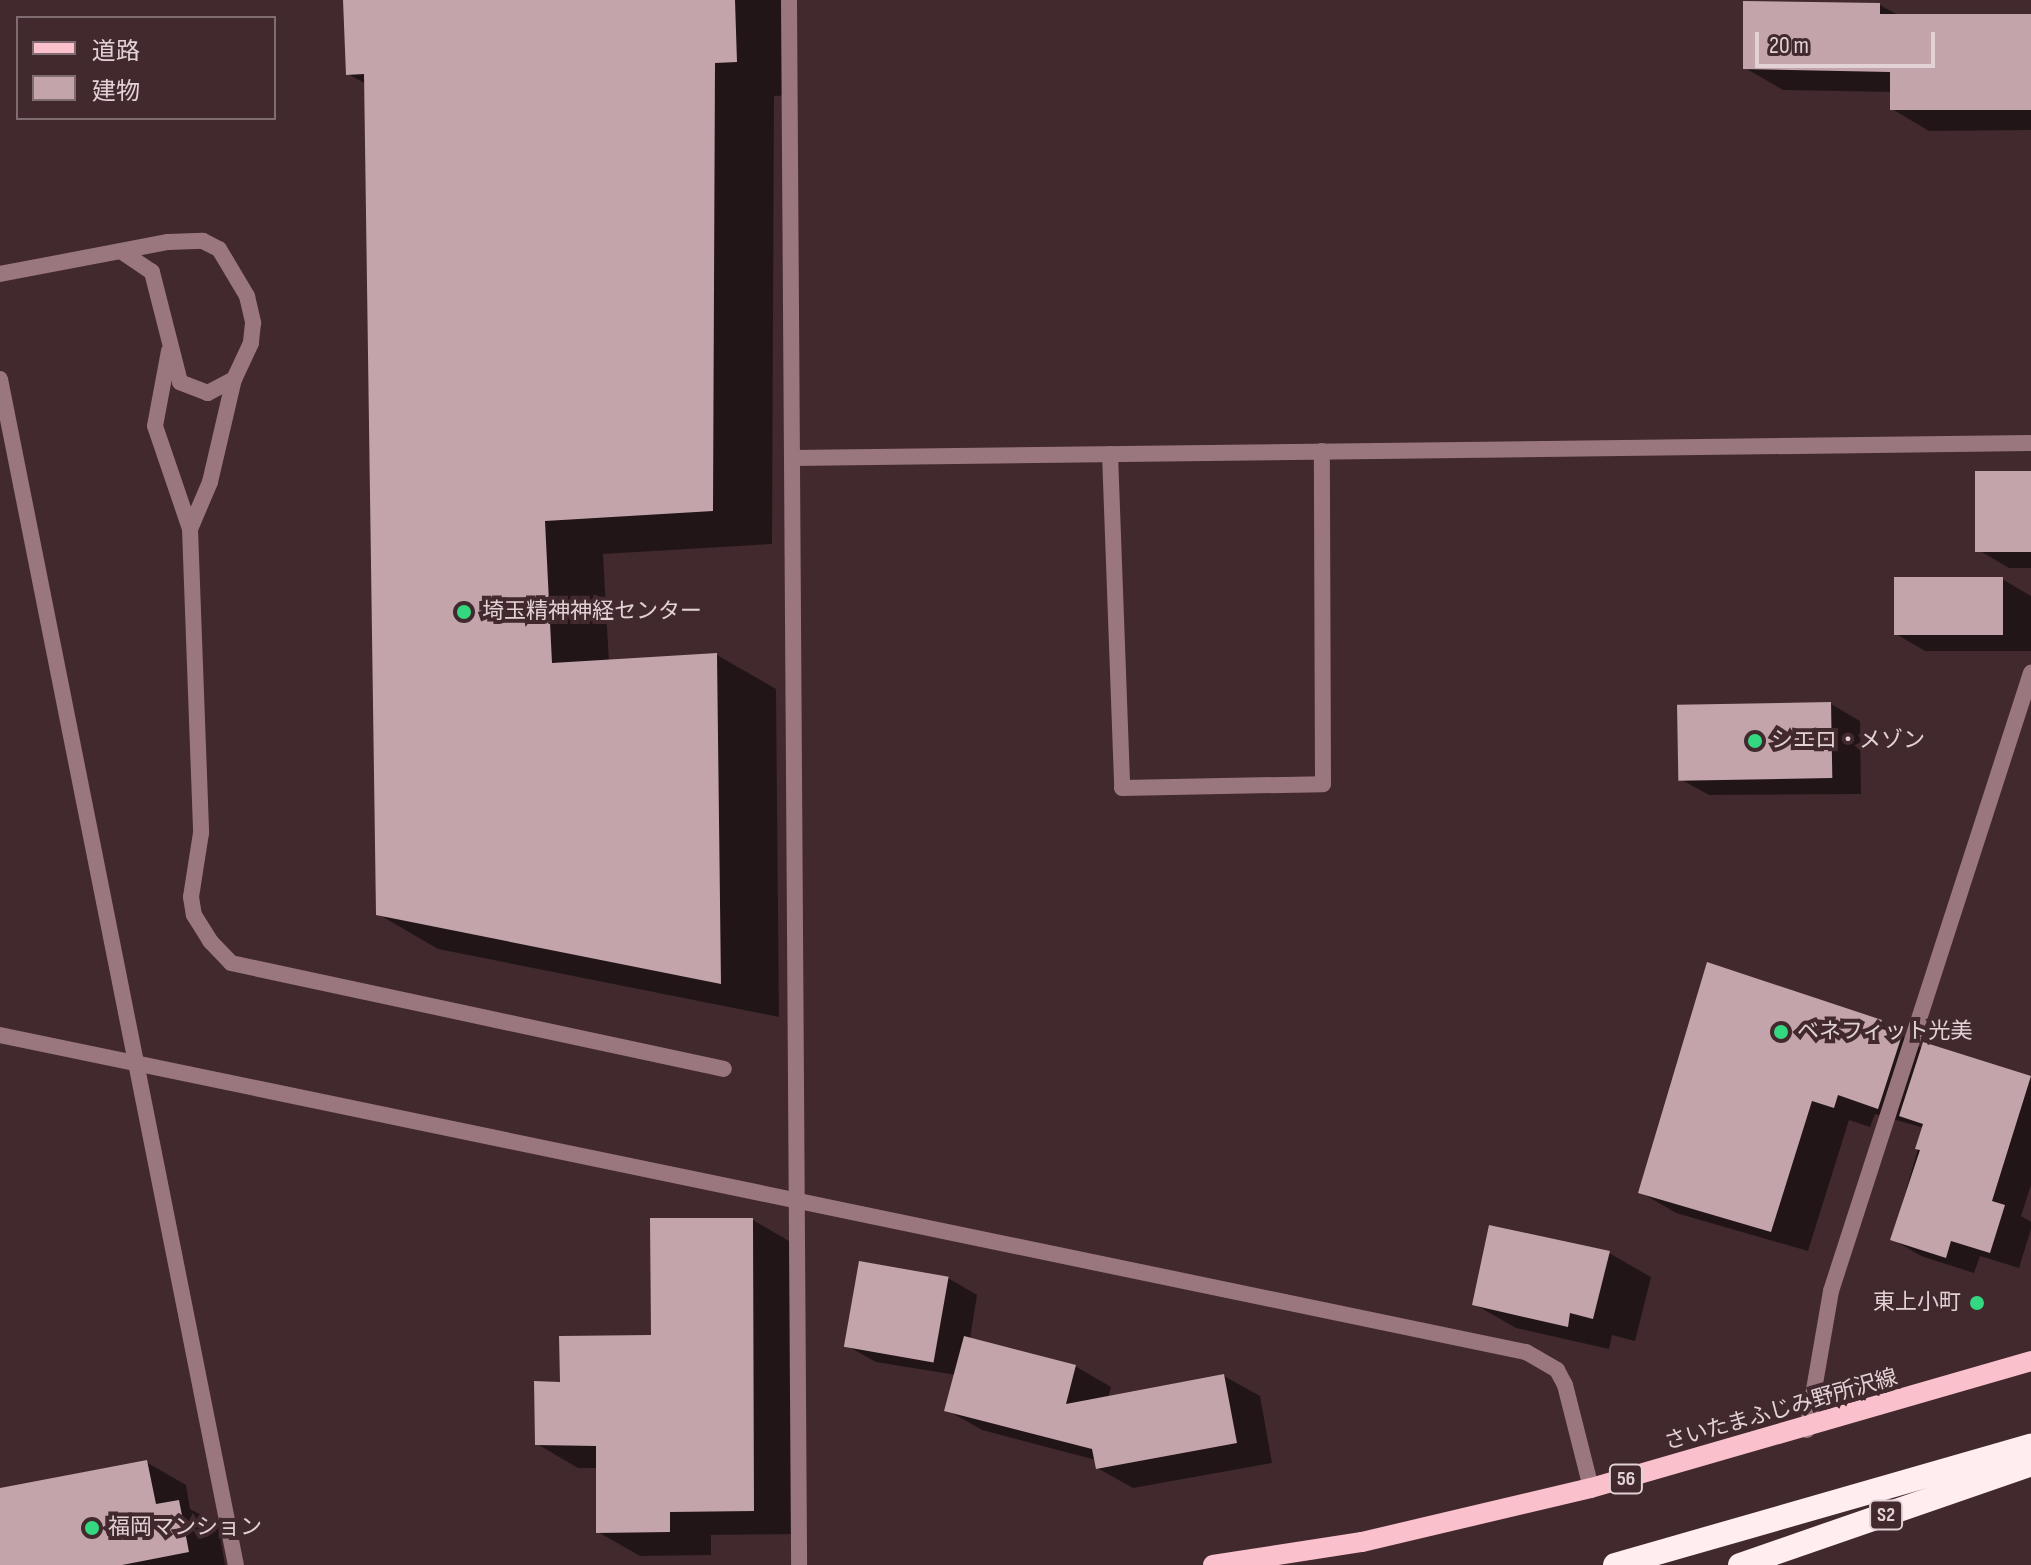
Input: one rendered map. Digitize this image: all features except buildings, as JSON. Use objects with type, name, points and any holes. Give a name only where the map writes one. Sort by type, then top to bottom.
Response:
[{"type":"highway","points":[[1615,1565],[2031,1446]]},
{"type":"highway","name":"S2","points":[[1740,1565],[2031,1464]]},
{"type":"main road","name":"さいたまふじみ野所沢線","points":[[1213,1565],[1362,1542],[1591,1488],[1807,1430],[2031,1361]]},
{"type":"street","points":[[789,0],[799,1565]]},
{"type":"street","points":[[0,274],[185,239],[219,249],[237,272],[253,323],[251,343],[234,379],[210,482],[190,529]]},
{"type":"street","points":[[121,251],[152,272],[169,351],[180,382],[195,391],[208,393],[234,379]]},
{"type":"street","points":[[169,351],[155,426],[190,529],[201,833],[191,897],[194,915],[210,941],[231,963],[724,1069]]},
{"type":"street","points":[[0,379],[236,1565]]},
{"type":"street","points":[[792,458],[2031,443]]},
{"type":"street","points":[[1110,454],[1122,788],[1323,784],[1322,451]]},
{"type":"street","points":[[1807,1430],[1831,1291],[2031,673]]},
{"type":"street","points":[[0,1035],[1526,1352],[1557,1370],[1565,1385],[1591,1488]]},
{"type":"place","name":"埼玉精神神経センター","points":[[464,612]]},
{"type":"place","name":"シエロ・メゾン","points":[[1755,741]]},
{"type":"place","name":"ベネフィット光美","points":[[1781,1032]]},
{"type":"place","name":"東上小町","points":[[1977,1303]]},
{"type":"place","name":"福岡マンション","points":[[92,1528]]}]
